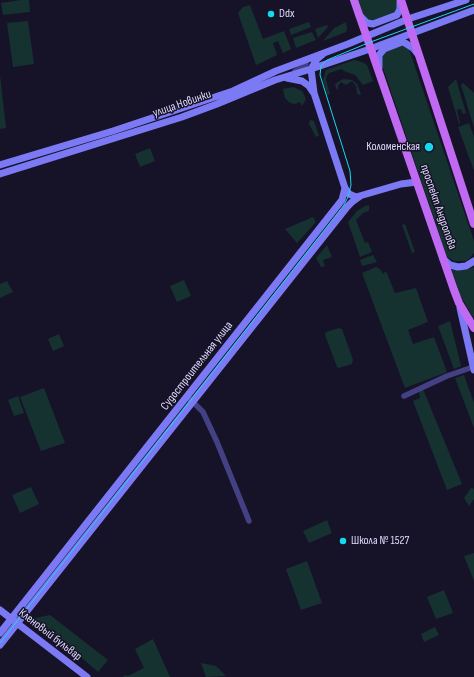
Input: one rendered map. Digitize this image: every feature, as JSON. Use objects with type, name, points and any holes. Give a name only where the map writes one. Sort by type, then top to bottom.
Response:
[{"type":"main road","name":"проспект Андропова","points":[[354,0],[459,303],[474,328]]},
{"type":"main road","points":[[401,0],[474,224]]},
{"type":"street","points":[[357,11],[367,23],[373,24],[397,15],[400,9],[401,0]]},
{"type":"street","name":"улица Новинки","points":[[0,165],[113,131],[233,91],[276,71],[408,20],[466,0]]},
{"type":"street","name":"улица Новинки","points":[[0,174],[116,138],[217,104],[283,78],[370,49],[474,10]]},
{"type":"street","points":[[380,76],[379,55],[384,49],[402,42],[413,48],[420,59]]},
{"type":"street","points":[[323,54],[317,59],[311,69],[314,93],[345,188],[348,193],[353,196],[360,196],[401,184],[416,182]]},
{"type":"street","points":[[283,78],[304,67],[306,64],[305,61]]},
{"type":"street","points":[[283,78],[293,78],[302,81],[309,86],[314,93]]},
{"type":"street","points":[[113,131],[116,138]]},
{"type":"street","name":"Судостроительная улица","points":[[0,633],[338,206],[342,200],[345,188]]},
{"type":"street","name":"Судостроительная улица","points":[[0,646],[347,207],[360,196]]},
{"type":"street","points":[[443,259],[450,265],[458,267],[466,266],[474,261]]},
{"type":"street","points":[[404,396],[447,376],[473,369],[459,303]]},
{"type":"street","points":[[187,396],[202,412],[217,442],[249,521]]},
{"type":"street","name":"Кленовый бульвар","points":[[0,610],[87,677]]},
{"type":"green space","points":[[29,0],[30,12],[3,15],[1,3]]},
{"type":"green space","points":[[358,0],[396,0],[398,5],[396,12],[372,22],[364,17]]},
{"type":"green space","points":[[250,5],[263,39],[284,31],[291,49],[283,53],[278,41],[273,43],[277,55],[256,65],[238,13],[243,7]]},
{"type":"green space","points":[[28,21],[34,64],[13,67],[7,23]]},
{"type":"green space","points":[[309,22],[311,27],[291,35],[289,29]]},
{"type":"green space","points":[[346,22],[346,32],[323,41],[334,28]]},
{"type":"green space","points":[[327,25],[328,27],[318,38],[315,29]]},
{"type":"green space","points":[[312,32],[316,40],[296,48],[293,38]]},
{"type":"green space","points":[[402,45],[409,49],[474,241],[474,253],[465,261],[454,261],[447,257],[381,62],[383,53]]},
{"type":"green space","points":[[354,60],[367,65],[373,81],[363,85],[355,75],[342,69],[329,73],[327,76],[326,80],[330,94],[327,95],[323,80],[326,70]]},
{"type":"green space","points":[[0,75],[6,128],[0,129]]},
{"type":"green space","points":[[343,79],[352,80],[357,84],[361,94],[359,95],[357,93],[356,86],[352,81],[346,85],[341,82],[338,86],[338,90],[335,84]]},
{"type":"green space","points":[[456,79],[466,113],[463,114],[461,109],[457,110],[459,124],[448,87]]},
{"type":"green space","points":[[463,83],[474,93],[474,128],[461,85]]},
{"type":"green space","points":[[293,87],[302,91],[306,99],[302,106],[300,102],[295,104],[290,103],[285,98],[283,89]]},
{"type":"green space","points":[[310,120],[314,121],[319,136],[316,137],[309,124]]},
{"type":"green space","points":[[469,123],[474,137],[474,171],[458,127]]},
{"type":"green space","points":[[150,148],[155,161],[140,167],[135,154]]},
{"type":"green space","points":[[369,205],[369,211],[363,213],[356,220],[365,243],[368,242],[372,252],[360,257],[348,222],[357,211]]},
{"type":"green space","points":[[313,217],[316,222],[297,243],[285,229]]},
{"type":"green space","points":[[405,224],[415,252],[412,253],[402,225]]},
{"type":"green space","points":[[327,245],[332,257],[323,260],[325,266],[321,267],[316,258]]},
{"type":"green space","points":[[373,255],[377,262],[362,266],[360,260]]},
{"type":"green space","points":[[376,267],[380,269],[383,274],[386,271],[395,293],[416,288],[428,322],[408,330],[413,344],[434,337],[447,372],[405,388],[362,273]]},
{"type":"green space","points":[[474,267],[474,319],[459,293],[452,271],[453,269],[466,270]]},
{"type":"green space","points":[[184,280],[191,296],[177,302],[170,286]]},
{"type":"green space","points":[[7,281],[13,292],[0,298],[0,284]]},
{"type":"green space","points":[[450,321],[461,366],[454,369],[438,326]]},
{"type":"green space","points":[[339,328],[342,329],[353,360],[352,364],[339,368],[337,367],[325,335],[326,332]]},
{"type":"green space","points":[[59,334],[64,346],[53,351],[48,339]]},
{"type":"green space","points":[[464,375],[474,403],[474,428],[455,378]]},
{"type":"green space","points":[[44,388],[65,443],[41,451],[20,397]]},
{"type":"green space","points":[[423,389],[462,484],[447,490],[413,401],[420,398],[419,391]]},
{"type":"green space","points":[[18,396],[24,413],[14,416],[8,400]]},
{"type":"green space","points":[[31,487],[39,504],[20,513],[12,495]]},
{"type":"green space","points":[[472,487],[474,490],[474,499],[469,506],[464,498]]},
{"type":"green space","points":[[327,520],[332,533],[309,543],[303,531]]},
{"type":"green space","points":[[474,553],[474,581],[464,556]]},
{"type":"green space","points":[[307,561],[322,603],[301,610],[286,569]]},
{"type":"green space","points":[[444,590],[453,613],[436,619],[427,597]]},
{"type":"green space","points":[[50,615],[108,660],[98,672],[68,646],[66,650],[34,623],[35,618]]},
{"type":"green space","points":[[435,627],[439,635],[424,642],[421,634]]},
{"type":"green space","points":[[153,639],[170,677],[123,677],[144,668],[135,649]]},
{"type":"green space","points":[[201,663],[216,666],[226,676],[206,677]]},
{"type":"tram line","points":[[0,643],[344,205],[351,185],[350,171],[320,75],[321,66],[327,60],[368,43],[474,4]]},
{"type":"place","name":"Ddx","points":[[271,14]]},
{"type":"place","name":"Коломенская","points":[[429,147]]},
{"type":"place","name":"Школа № 1527","points":[[343,541]]}]
